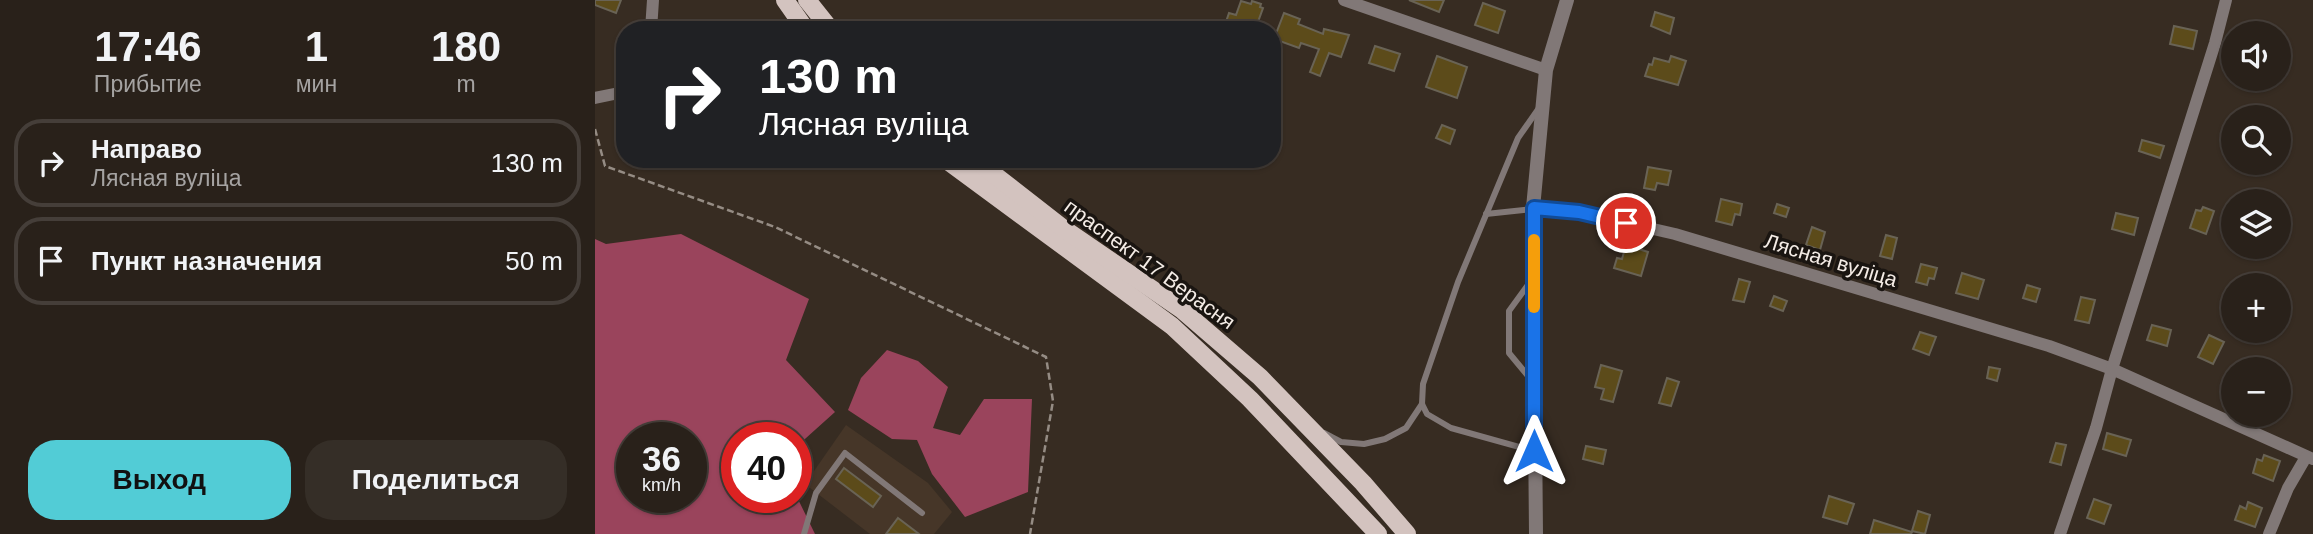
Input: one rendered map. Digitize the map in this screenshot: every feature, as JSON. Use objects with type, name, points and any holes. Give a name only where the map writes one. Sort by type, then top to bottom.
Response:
[{"type":"main road","points":[[785,0],[800,21]]},
{"type":"main road","points":[[807,0],[824,21]]},
{"type":"main road","name":"праспект 17 Верасня","points":[[957,168],[1172,326],[1250,399],[1378,534]]},
{"type":"main road","name":"праспект 17 Верасня","points":[[986,168],[1064,229],[1181,309],[1260,377],[1407,534]]},
{"type":"street","points":[[652,21],[653,0]]},
{"type":"street","points":[[1344,0],[1546,70]]},
{"type":"street","points":[[1536,534],[1534,208],[1546,70],[1566,0]]},
{"type":"street","points":[[2060,534],[2096,428],[2226,0]]},
{"type":"street","points":[[595,98],[616,94]]},
{"type":"street","name":"Лясная вуліца","points":[[1534,208],[1579,212],[1724,247],[2049,346],[2112,369],[2310,458]]},
{"type":"street","points":[[2269,534],[2288,488],[2310,458]]},
{"type":"lane","points":[[1534,451],[1451,428],[1427,414],[1422,404],[1423,384],[1458,282],[1518,138],[1543,104]]},
{"type":"lane","points":[[1486,214],[1534,208]]},
{"type":"lane","points":[[1534,278],[1509,311],[1509,354],[1534,383]]},
{"type":"lane","points":[[1303,422],[1341,442],[1364,444],[1385,439],[1406,428],[1422,404]]},
{"type":"lane","points":[[804,534],[816,493],[845,453],[922,513]]},
{"type":"path","points":[[595,129],[605,166],[775,227],[1045,357],[1052,401],[1030,534]]},
{"type":"shaded area","points":[[681,234],[809,299],[786,360],[835,412],[812,433],[812,422],[721,422],[721,513],[805,513],[815,534],[595,534],[595,239],[606,244]]},
{"type":"shaded area","points":[[887,350],[918,361],[948,387],[933,428],[960,435],[984,399],[1032,399],[1028,492],[965,517],[932,474],[917,440],[892,439],[848,410],[861,378]]},
{"type":"shaded area","points":[[846,425],[928,483],[952,512],[934,534],[870,534],[812,489],[812,474]]},
{"type":"building","points":[[595,0],[621,0],[616,13],[595,5]]},
{"type":"building","points":[[1409,0],[1444,0],[1439,12]]},
{"type":"building","points":[[1241,1],[1251,4],[1252,1],[1261,4],[1260,7],[1263,8],[1258,21],[1226,21],[1229,13],[1236,15]]},
{"type":"building","points":[[1483,3],[1505,11],[1498,33],[1475,25]]},
{"type":"building","points":[[1655,12],[1674,18],[1670,34],[1651,26]]},
{"type":"building","points":[[1284,13],[1300,19],[1298,24],[1323,34],[1324,29],[1349,35],[1341,57],[1329,53],[1320,76],[1310,72],[1319,49],[1301,43],[1299,48],[1281,42],[1281,21]]},
{"type":"building","points":[[2174,26],[2197,31],[2193,49],[2170,44]]},
{"type":"building","points":[[1375,46],[1400,54],[1394,71],[1369,63]]},
{"type":"building","points":[[1437,56],[1467,67],[1457,98],[1426,87]]},
{"type":"building","points":[[1671,56],[1686,61],[1678,85],[1645,76],[1654,58],[1669,62]]},
{"type":"building","points":[[1442,125],[1455,130],[1450,144],[1436,138]]},
{"type":"building","points":[[2142,140],[2164,146],[2160,158],[2139,151]]},
{"type":"building","points":[[1648,167],[1671,171],[1668,185],[1657,183],[1655,190],[1644,188]]},
{"type":"building","points":[[1721,199],[1742,204],[1740,215],[1735,214],[1732,225],[1716,221]]},
{"type":"building","points":[[1777,204],[1789,208],[1786,217],[1774,213]]},
{"type":"building","points":[[2203,207],[2214,211],[2206,234],[2190,228],[2196,210],[2201,211]]},
{"type":"building","points":[[2116,213],[2138,218],[2134,235],[2112,229]]},
{"type":"building","points":[[1812,227],[1825,232],[1820,250],[1806,245]]},
{"type":"building","points":[[1886,235],[1897,238],[1892,259],[1880,256]]},
{"type":"building","points":[[1626,245],[1648,252],[1641,276],[1614,268],[1617,258],[1622,259]]},
{"type":"building","points":[[1921,264],[1937,268],[1934,279],[1929,278],[1927,285],[1916,282]]},
{"type":"building","points":[[1962,273],[1984,280],[1978,299],[1956,293]]},
{"type":"building","points":[[1739,279],[1750,282],[1744,302],[1733,300]]},
{"type":"building","points":[[2027,285],[2040,289],[2036,302],[2023,298]]},
{"type":"building","points":[[1774,296],[1787,301],[1783,311],[1770,306]]},
{"type":"building","points":[[2081,297],[2095,300],[2089,323],[2075,320]]},
{"type":"building","points":[[2152,325],[2171,330],[2167,346],[2147,340]]},
{"type":"building","points":[[1920,332],[1936,337],[1929,355],[1913,349]]},
{"type":"building","points":[[2209,335],[2224,343],[2213,364],[2198,357]]},
{"type":"building","points":[[1601,365],[1622,371],[1613,402],[1601,399],[1604,389],[1595,387]]},
{"type":"building","points":[[1989,367],[2000,369],[1997,381],[1987,378]]},
{"type":"building","points":[[1667,378],[1679,382],[1671,406],[1659,403]]},
{"type":"building","points":[[2107,433],[2131,440],[2126,456],[2103,449]]},
{"type":"building","points":[[2056,443],[2066,445],[2061,465],[2050,462]]},
{"type":"building","points":[[1586,446],[1606,450],[1603,464],[1583,459]]},
{"type":"building","points":[[2264,455],[2280,461],[2273,481],[2253,473],[2257,459],[2262,461]]},
{"type":"building","points":[[844,468],[881,496],[873,507],[836,479]]},
{"type":"building","points":[[1829,496],[1854,504],[1847,524],[1823,517]]},
{"type":"building","points":[[2094,499],[2111,505],[2104,524],[2087,518]]},
{"type":"building","points":[[2248,502],[2262,508],[2255,527],[2235,520],[2240,506],[2246,509]]},
{"type":"building","points":[[1918,511],[1930,515],[1925,534],[1912,531]]},
{"type":"building","points":[[898,518],[919,534],[886,534]]},
{"type":"building","points":[[1874,520],[1912,532],[1870,534]]},
{"type":"slow traffic","points":[[1534,240],[1534,307]]},
{"type":"route","points":[[1534,451],[1534,208],[1579,212],[1626,223]]}]
